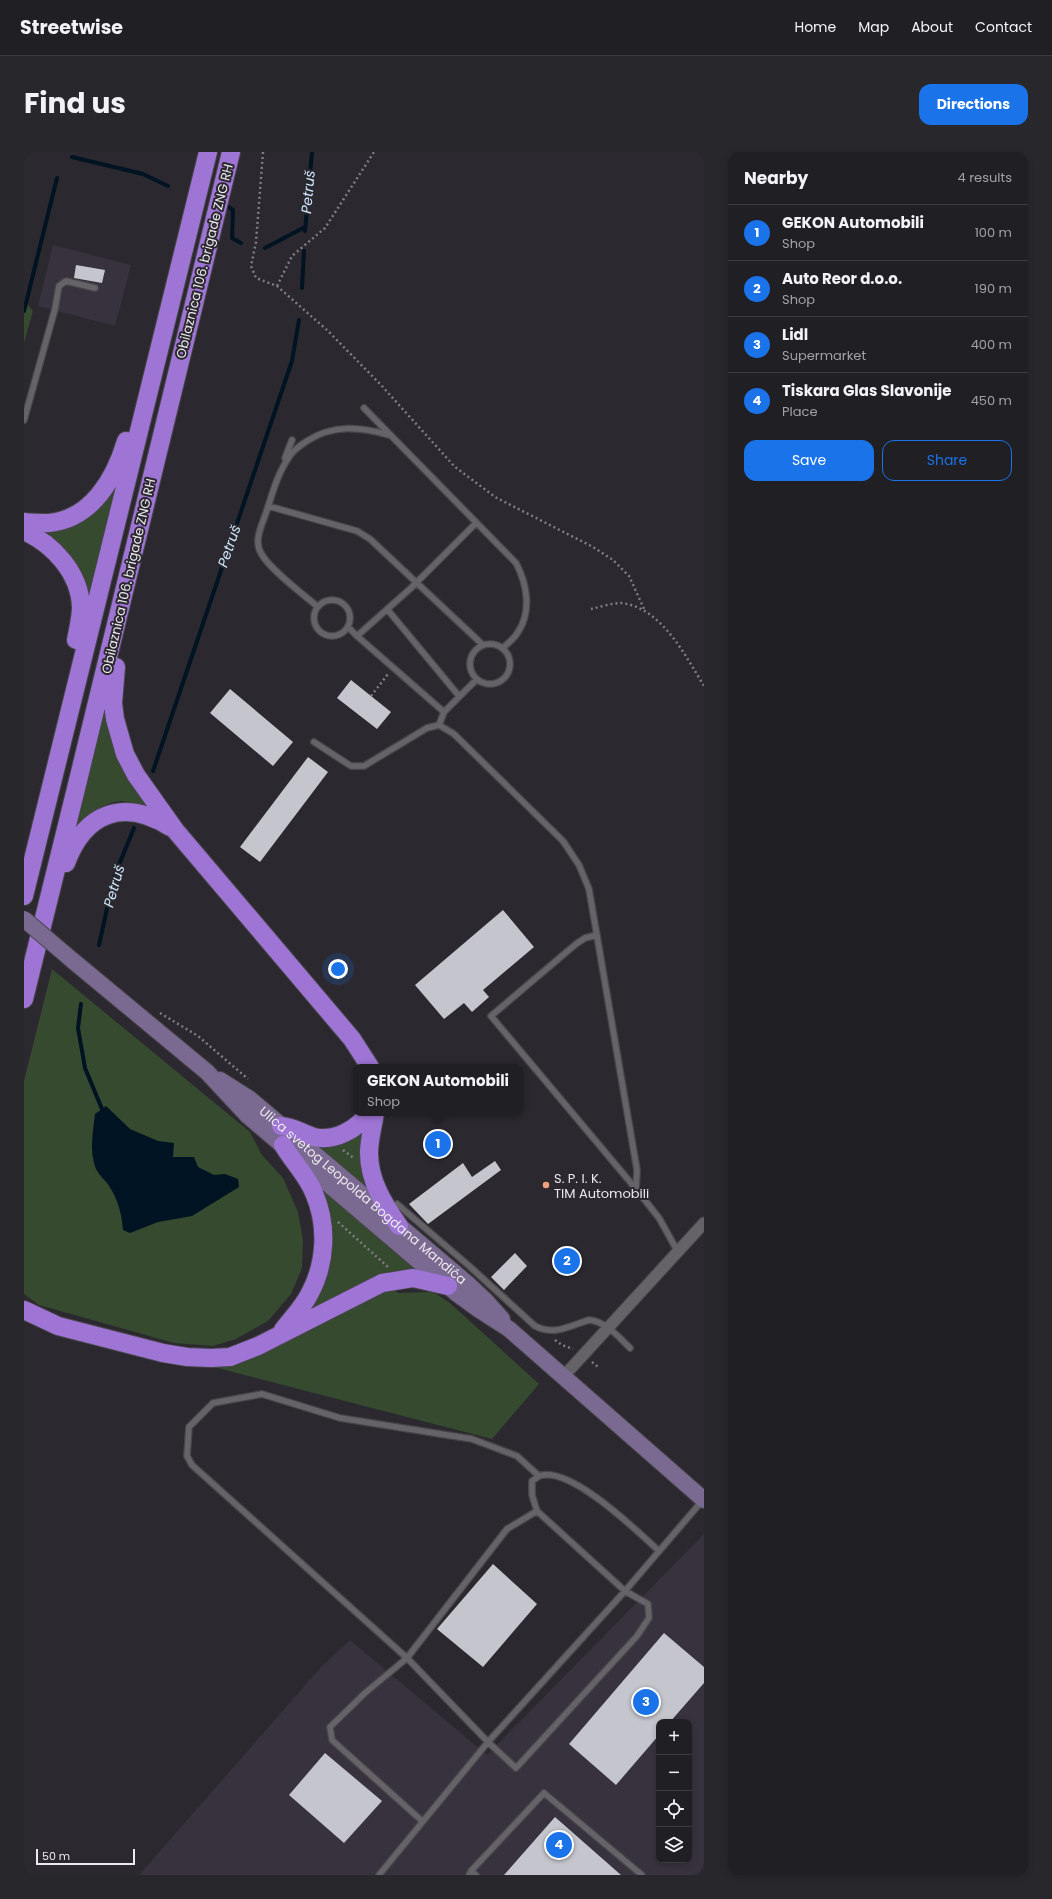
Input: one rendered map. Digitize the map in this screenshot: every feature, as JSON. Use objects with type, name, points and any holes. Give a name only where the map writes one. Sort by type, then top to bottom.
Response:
[{"type":"highway","name":"Obilaznica 106. brigade ZNG RH","points":[[24,896],[208,152]]},
{"type":"highway","name":"Obilaznica 106. brigade ZNG RH","points":[[24,999],[114,639],[164,425],[231,152]]},
{"type":"highway","points":[[24,522],[50,523],[64,519],[81,511],[97,498],[108,484],[115,471],[132,420],[148,396]]},
{"type":"highway","points":[[24,531],[45,543],[64,563],[72,575],[81,605],[80,620],[75,644],[74,670],[76,686]]},
{"type":"highway","points":[[114,639],[116,658],[113,703],[119,737],[136,775],[175,830],[352,1039],[368,1064]]},
{"type":"highway","points":[[50,894],[78,838],[96,821],[109,815],[134,811],[158,819],[175,830]]},
{"type":"highway","points":[[281,1126],[292,1127],[316,1137],[324,1138],[345,1133],[355,1127],[366,1116]]},
{"type":"highway","points":[[375,1116],[369,1152],[370,1165],[376,1188],[400,1226]]},
{"type":"highway","points":[[280,1334],[310,1294],[322,1262],[324,1235],[321,1214],[314,1193],[305,1176],[293,1162],[283,1145]]},
{"type":"highway","points":[[24,1310],[58,1326],[164,1353],[187,1357],[230,1357],[244,1352],[382,1283],[413,1278],[448,1286]]},
{"type":"highway","points":[[24,1325],[58,1326]]},
{"type":"main road","name":"Ulica svetog Leopolda Bogdana Mandića","points":[[24,919],[207,1072],[248,1116],[448,1286],[478,1309],[509,1329],[704,1499]]},
{"type":"main road","name":"Ulica svetog Leopolda Bogdana Mandića","points":[[207,1072],[250,1099],[400,1226],[486,1301],[509,1329]]},
{"type":"street","points":[[563,1377],[704,1223]]},
{"type":"lane","points":[[24,420],[55,309],[59,286],[66,281],[96,288]]},
{"type":"lane","points":[[364,408],[516,563],[522,575],[527,596],[527,614],[518,632],[503,648]]},
{"type":"lane","points":[[278,475],[290,455],[299,446],[328,431],[346,427],[368,429],[391,435]]},
{"type":"lane","points":[[292,440],[278,475],[257,540],[260,553],[270,565],[318,607]]},
{"type":"lane","points":[[268,506],[357,531],[370,539],[483,644]]},
{"type":"lane","points":[[357,636],[417,582],[476,523]]},
{"type":"lane","points":[[328,601],[340,602],[348,610],[350,615],[348,627],[345,631],[334,636],[323,633],[315,624],[314,618],[318,607],[328,601]]},
{"type":"lane","points":[[387,609],[460,696]]},
{"type":"lane","points":[[348,627],[444,712]]},
{"type":"lane","points":[[483,644],[497,644],[503,648],[510,658],[509,671],[506,677],[495,684],[482,682],[476,678],[470,666],[470,660],[477,648],[483,644]]},
{"type":"lane","points":[[314,742],[351,766],[364,766],[427,728],[439,724],[444,712],[476,678]]},
{"type":"lane","points":[[439,724],[454,734],[563,841],[579,865],[589,889],[636,1170],[636,1189]]},
{"type":"lane","points":[[597,935],[585,938],[576,944],[491,1016],[636,1189],[658,1218],[678,1252]]},
{"type":"lane","points":[[397,1204],[474,1270],[535,1326],[551,1331],[589,1320],[600,1322],[630,1348]]},
{"type":"lane","points":[[539,1476],[516,1456],[472,1439],[340,1418],[262,1394],[212,1403],[189,1427],[187,1456],[192,1465],[407,1658],[488,1742],[516,1768],[637,1636],[649,1618],[648,1604],[625,1590],[537,1511],[532,1495],[532,1481],[539,1476],[555,1476],[579,1485],[602,1501],[659,1551]]},
{"type":"lane","points":[[379,1875],[488,1742],[625,1590],[704,1499]]},
{"type":"lane","points":[[422,1822],[332,1740],[330,1727],[365,1693],[407,1658],[507,1529],[537,1511]]},
{"type":"lane","points":[[472,1874],[544,1793],[642,1875]]},
{"type":"path","points":[[263,152],[256,242],[251,266],[256,278],[277,286],[328,331],[381,385],[455,467],[495,497],[593,547],[613,560],[629,576],[646,611]]},
{"type":"path","points":[[277,286],[292,256],[325,228],[374,152]]},
{"type":"path","points":[[591,609],[619,603],[633,605],[652,615],[664,627],[688,660],[704,686]]},
{"type":"path","points":[[371,696],[393,667]]},
{"type":"path","points":[[158,1012],[198,1036],[254,1084]]},
{"type":"path","points":[[336,1136],[339,1147],[361,1164],[370,1165]]},
{"type":"shaded area","points":[[53,245],[131,265],[115,326],[38,306]]},
{"type":"shaded area","points":[[704,1534],[704,1875],[139,1875],[321,1667],[350,1640],[487,1755]]},
{"type":"green space","points":[[27,304],[33,311],[24,343],[24,309]]},
{"type":"green space","points":[[118,482],[90,605],[64,549],[51,536],[35,529]]},
{"type":"green space","points":[[105,698],[147,806],[122,801],[102,806],[76,828],[73,826]]},
{"type":"green space","points":[[52,969],[250,1132],[262,1155],[283,1178],[298,1212],[303,1240],[302,1268],[291,1294],[268,1321],[236,1339],[213,1346],[174,1343],[39,1305],[24,1294],[24,1081]]},
{"type":"green space","points":[[364,1126],[372,1196],[317,1146]]},
{"type":"green space","points":[[320,1183],[423,1270],[308,1316]]},
{"type":"green space","points":[[396,1288],[397,1293],[433,1292],[450,1303],[539,1384],[492,1439],[210,1366],[242,1362],[274,1348],[366,1299]]},
{"type":"water","points":[[106,1106],[130,1129],[158,1141],[174,1143],[173,1157],[194,1157],[198,1167],[214,1175],[225,1174],[238,1179],[239,1187],[192,1216],[158,1222],[130,1233],[123,1230],[121,1213],[117,1202],[109,1186],[96,1169],[93,1156],[92,1142],[95,1114]]},
{"type":"building","points":[[76,265],[105,270],[102,283],[74,278]]},
{"type":"building","points":[[351,680],[391,712],[377,729],[337,698]]},
{"type":"building","points":[[230,689],[293,742],[273,766],[210,713]]},
{"type":"building","points":[[308,757],[328,772],[260,862],[240,847]]},
{"type":"building","points":[[503,910],[534,947],[483,990],[489,997],[472,1012],[464,1003],[444,1019],[415,985]]},
{"type":"building","points":[[495,1161],[501,1170],[428,1224],[409,1204],[463,1163],[472,1177]]},
{"type":"building","points":[[515,1253],[527,1266],[504,1290],[491,1277]]},
{"type":"building","points":[[493,1564],[537,1604],[483,1667],[437,1629]]},
{"type":"building","points":[[664,1633],[704,1667],[704,1683],[673,1719],[656,1719],[656,1738],[616,1785],[569,1744]]},
{"type":"building","points":[[325,1753],[382,1801],[344,1843],[289,1795]]},
{"type":"building","points":[[555,1817],[621,1875],[504,1875]]},
{"type":"waterway","name":"Petruš","points":[[305,231],[312,152]]},
{"type":"waterway","points":[[72,157],[143,174],[168,186]]},
{"type":"waterway","points":[[24,311],[57,178]]},
{"type":"waterway","points":[[227,206],[233,210],[232,238],[241,243]]},
{"type":"waterway","points":[[265,248],[305,227]]},
{"type":"waterway","name":"Petruš","points":[[302,288],[304,251]]},
{"type":"waterway","name":"Petruš","points":[[153,771],[292,361],[299,320]]},
{"type":"waterway","name":"Petruš","points":[[99,945],[114,877],[134,828]]},
{"type":"waterway","name":"Petruš","points":[[81,1004],[78,1028],[85,1068],[102,1109]]},
{"type":"place","name":"GEKON Automobili","points":[[438,1144]]},
{"type":"place","name":"S. P. I. K. TIM Automobili","points":[[546,1185]]},
{"type":"place","name":"Auto Reor d.o.o.","points":[[567,1261]]},
{"type":"place","name":"Lidl","points":[[646,1702]]},
{"type":"place","name":"Tiskara Glas Slavonije","points":[[559,1845]]}]
